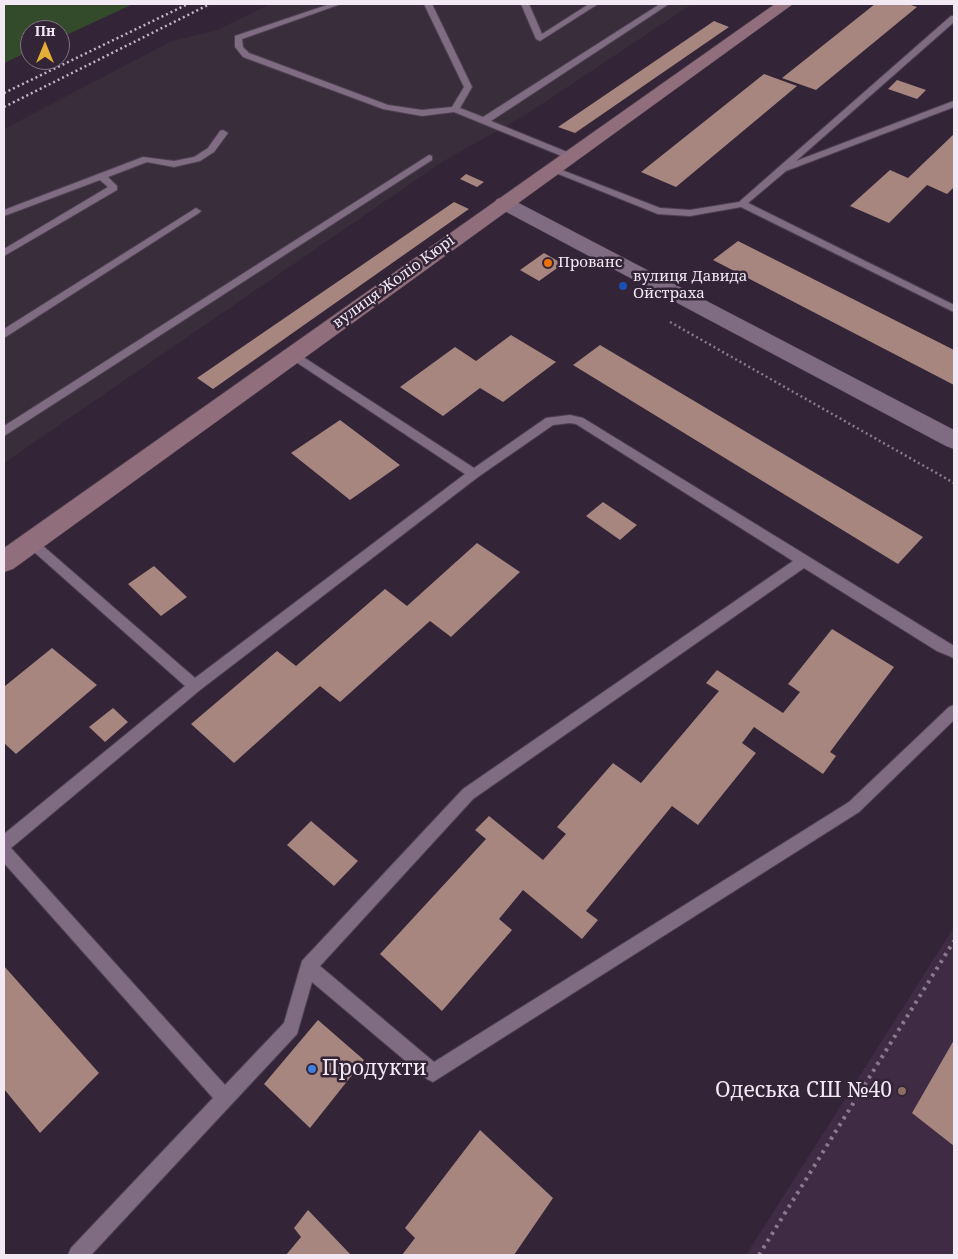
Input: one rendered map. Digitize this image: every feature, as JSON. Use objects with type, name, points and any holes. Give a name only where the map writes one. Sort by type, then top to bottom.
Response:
[{"type":"street","name":"вулиця Жоліо Кюрі","points":[[4,562],[569,156],[785,4]]},
{"type":"street","points":[[504,203],[954,440]]},
{"type":"lane","points":[[337,4],[238,38],[239,47],[246,55],[386,107],[422,113],[455,109],[569,156]]},
{"type":"lane","points":[[428,4],[468,87],[455,109]]},
{"type":"lane","points":[[525,4],[540,39],[594,4]]},
{"type":"lane","points":[[484,121],[665,4]]},
{"type":"lane","points":[[551,169],[658,211],[685,214],[742,204],[954,18]]},
{"type":"lane","points":[[778,171],[954,104]]},
{"type":"lane","points":[[4,213],[146,159],[174,164],[197,159],[211,150],[223,133]]},
{"type":"lane","points":[[4,432],[428,158]]},
{"type":"lane","points":[[4,253],[114,188],[102,176]]},
{"type":"lane","points":[[742,204],[954,309]]},
{"type":"lane","points":[[4,334],[196,211]]},
{"type":"lane","points":[[294,355],[474,474]]},
{"type":"lane","points":[[4,844],[195,686],[474,474],[550,422],[570,419],[579,421],[802,562],[942,647],[954,652]]},
{"type":"lane","points":[[30,543],[195,686]]},
{"type":"lane","points":[[78,1255],[291,1028],[308,967],[468,794],[802,562]]},
{"type":"lane","points":[[308,967],[433,1073],[854,808],[954,711]]},
{"type":"lane","points":[[4,852],[226,1098]]},
{"type":"path","points":[[668,320],[954,483]]},
{"type":"path","points":[[759,1255],[954,941]]},
{"type":"shaded area","points":[[270,4],[692,4],[527,114],[442,162],[4,463],[4,129],[172,41],[217,30]]},
{"type":"shaded area","name":"Одеська СШ №40","points":[[954,927],[954,1255],[746,1255]]},
{"type":"green space","points":[[4,4],[133,4],[70,33],[70,20],[20,20],[20,56],[4,63]]},
{"type":"building","points":[[875,4],[908,4],[917,7],[816,90],[782,78]]},
{"type":"building","points":[[714,21],[729,27],[575,133],[558,127]]},
{"type":"building","points":[[764,74],[797,86],[676,187],[641,172]]},
{"type":"building","points":[[897,80],[926,90],[917,99],[888,89]]},
{"type":"building","points":[[954,134],[954,187],[947,194],[927,185],[889,223],[850,206],[890,170],[908,178]]},
{"type":"building","points":[[466,174],[484,182],[477,187],[460,179]]},
{"type":"building","points":[[454,202],[469,209],[213,389],[197,378]]},
{"type":"building","points":[[738,241],[954,350],[954,385],[713,260]]},
{"type":"building","points":[[544,253],[563,264],[539,281],[520,270]]},
{"type":"building","points":[[511,335],[556,362],[503,402],[480,388],[443,416],[400,387],[455,347],[476,361]]},
{"type":"building","points":[[600,345],[923,537],[898,564],[573,365]]},
{"type":"building","points":[[340,420],[400,465],[350,500],[291,453]]},
{"type":"building","points":[[603,502],[637,525],[620,540],[586,516]]},
{"type":"building","points":[[477,543],[520,572],[451,637],[430,621],[340,702],[320,686],[234,763],[191,724],[277,651],[296,666],[385,589],[407,606]]},
{"type":"building","points":[[154,566],[187,597],[161,616],[128,584]]},
{"type":"building","points":[[832,629],[894,667],[830,752],[836,756],[823,774],[754,727],[742,743],[756,753],[698,825],[672,806],[586,911],[598,920],[582,939],[523,890],[499,919],[512,930],[442,1011],[380,954],[486,839],[475,830],[489,816],[543,860],[566,834],[557,827],[613,763],[641,783],[719,691],[706,683],[717,670],[783,713],[800,692],[788,684]]},
{"type":"building","points":[[52,648],[97,685],[16,754],[4,743],[4,684],[5,686]]},
{"type":"building","points":[[113,708],[128,722],[105,742],[89,727]]},
{"type":"building","points":[[311,821],[358,861],[334,886],[287,845]]},
{"type":"building","points":[[4,966],[99,1073],[40,1133],[4,1089]]},
{"type":"building","points":[[318,1020],[364,1060],[310,1128],[264,1084]]},
{"type":"building","points":[[954,1040],[954,1146],[912,1113]]},
{"type":"building","points":[[480,1130],[553,1198],[514,1255],[402,1255],[415,1238],[405,1228]]},
{"type":"building","points":[[308,1210],[351,1255],[286,1255],[301,1237],[294,1228]]},
{"type":"railway","points":[[4,93],[188,4]]},
{"type":"railway","points":[[4,107],[210,4]]},
{"type":"place","name":"Прованс","points":[[548,263]]},
{"type":"place","name":"вулиця Давида Ойстраха","points":[[623,286]]},
{"type":"place","name":"Продукти","points":[[312,1069]]},
{"type":"place","name":"Одеська СШ №40","points":[[902,1091]]}]
